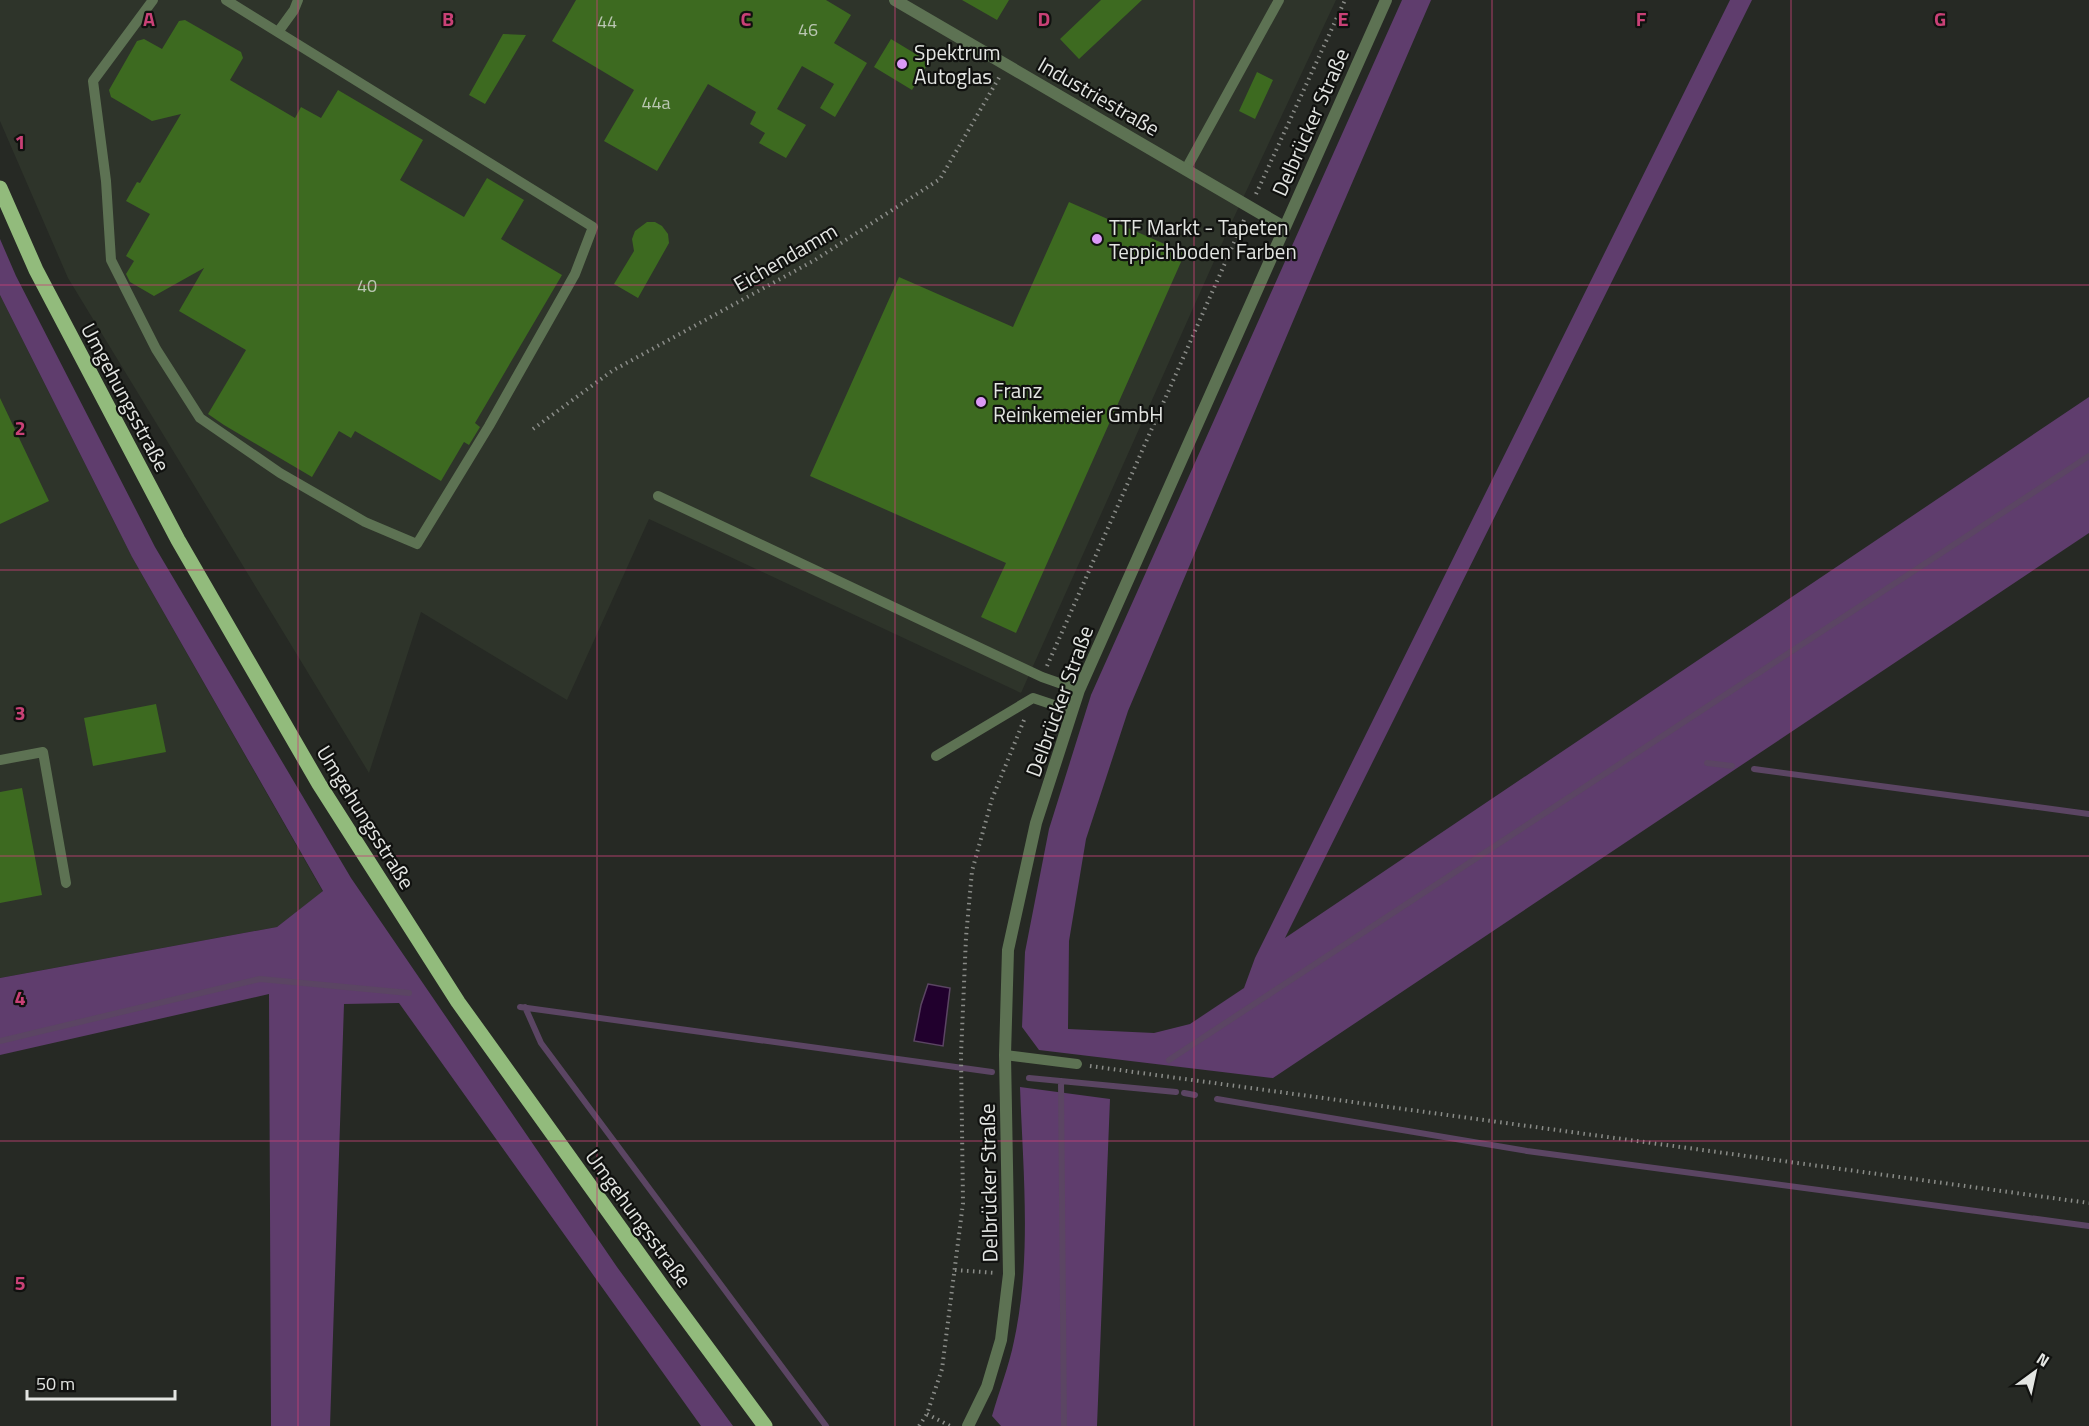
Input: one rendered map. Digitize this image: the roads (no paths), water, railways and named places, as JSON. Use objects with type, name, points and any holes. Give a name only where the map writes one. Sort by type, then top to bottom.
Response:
[{"type":"main road","name":"Umgehungsstraße","points":[[0,189],[36,270],[178,540],[319,784],[458,1002],[657,1280],[765,1426]]},
{"type":"street","name":"Industriestraße","points":[[895,0],[1284,226]]},
{"type":"street","name":"Delbrücker Straße","points":[[968,1426],[987,1387],[1001,1340],[1009,1274],[1005,1055],[1008,950],[1036,823],[1079,690],[1386,0]]},
{"type":"lane","points":[[153,0],[93,81],[106,182],[111,260],[156,349],[201,418],[280,473],[365,522],[417,544],[489,426],[575,274],[593,226],[226,0]]},
{"type":"lane","points":[[278,32],[294,10],[298,0]]},
{"type":"lane","points":[[1186,169],[1278,0]]},
{"type":"lane","points":[[658,496],[1042,677],[1079,690]]},
{"type":"lane","points":[[936,756],[1033,698],[1072,711]]},
{"type":"lane","points":[[0,760],[43,752],[66,883]]},
{"type":"lane","points":[[1005,1055],[1077,1064]]},
{"type":"waterway","points":[[1169,1060],[2089,456]]},
{"type":"waterway","points":[[1707,763],[1732,766]]},
{"type":"waterway","points":[[1754,769],[2089,814]]},
{"type":"waterway","points":[[0,1041],[260,979],[409,993]]},
{"type":"waterway","points":[[520,1007],[992,1072]]},
{"type":"waterway","points":[[525,1007],[541,1043],[826,1426]]},
{"type":"waterway","points":[[1029,1078],[1176,1092]]},
{"type":"waterway","points":[[1061,1081],[1064,1426]]},
{"type":"waterway","points":[[1184,1093],[1195,1095]]},
{"type":"waterway","points":[[1217,1099],[1527,1151],[2089,1226]]},
{"type":"place","name":"Spektrum Autoglas","points":[[902,64]]},
{"type":"place","name":"TTF Markt - Tapeten Teppichboden Farben","points":[[1097,239]]},
{"type":"place","name":"Franz Reinkemeier GmbH","points":[[981,402]]}]
